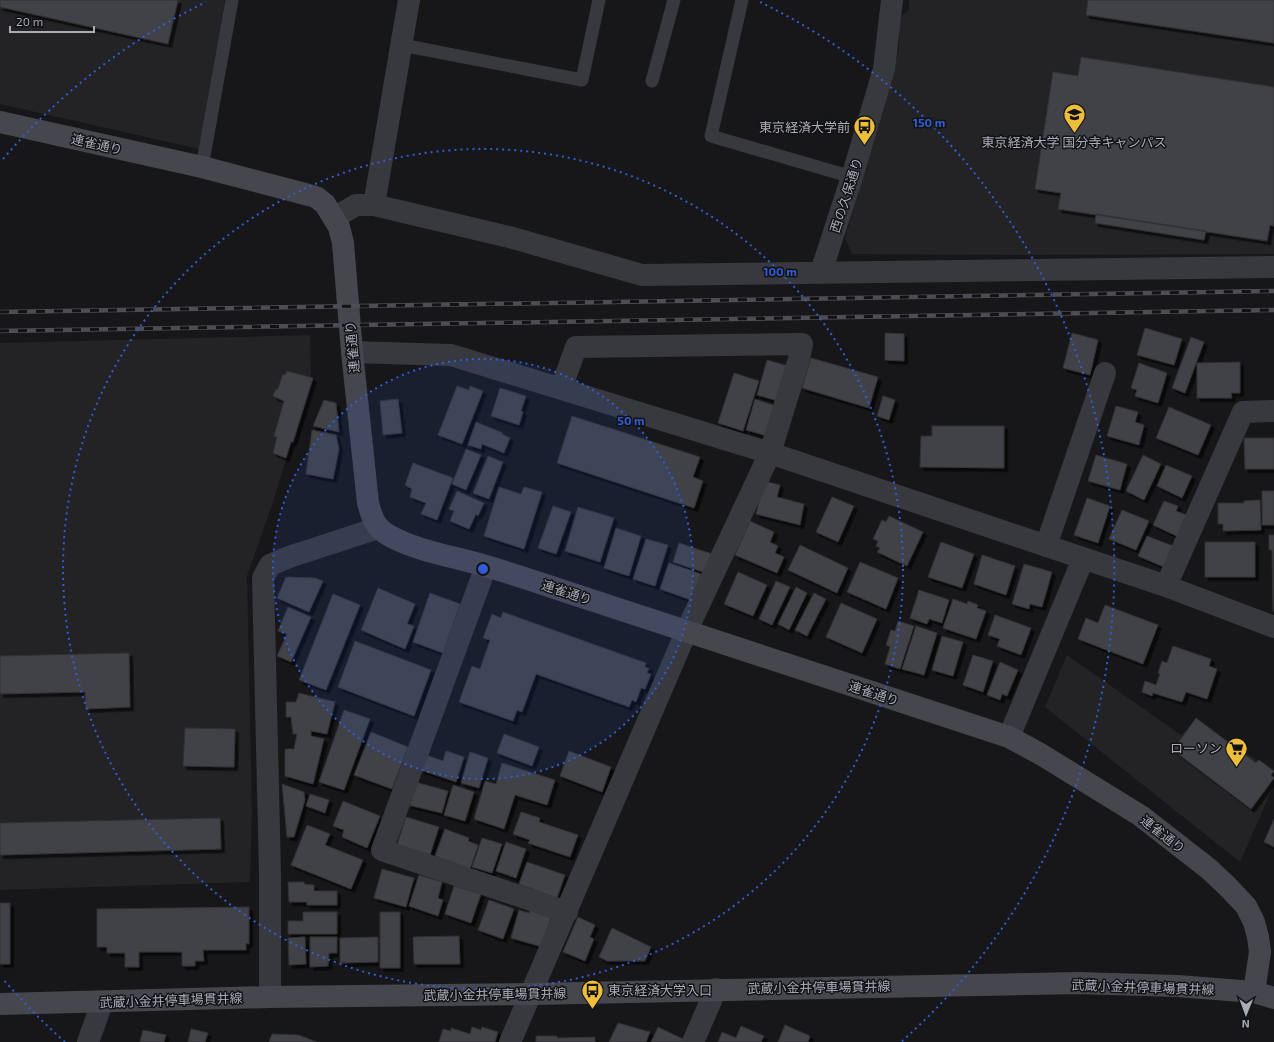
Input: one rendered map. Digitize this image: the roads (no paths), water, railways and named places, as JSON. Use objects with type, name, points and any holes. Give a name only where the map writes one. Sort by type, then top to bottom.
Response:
[{"type":"main road","name":"連雀通り","points":[[0,122],[296,190],[316,197],[325,204],[339,227],[343,243],[352,352],[368,503],[378,528],[389,536],[444,555],[486,566],[687,630],[1008,737],[1042,755],[1141,816],[1209,869],[1228,887],[1246,906],[1254,922],[1258,937],[1264,995]]},
{"type":"main road","name":"武蔵小金井停車場貫井線","points":[[0,1004],[102,1003],[270,997],[532,994],[1078,983],[1176,986],[1264,995]]},
{"type":"street","points":[[374,204],[409,0]]},
{"type":"street","name":"西の久保通り","points":[[821,272],[852,177],[884,69],[892,0]]},
{"type":"street","points":[[334,218],[356,205],[374,204],[513,238],[642,275],[1274,267]]},
{"type":"street","points":[[510,1042],[532,994],[687,630],[770,453],[799,359],[802,344],[576,347],[561,389]]},
{"type":"street","points":[[352,352],[451,355],[770,453],[1166,586],[1274,627]]},
{"type":"street","points":[[1046,546],[1105,373]]},
{"type":"street","points":[[1166,586],[1243,412],[1274,411]]},
{"type":"street","points":[[270,997],[270,873],[263,578],[270,565],[289,557],[378,528]]},
{"type":"street","points":[[1008,737],[1083,559]]},
{"type":"street","points":[[486,566],[382,850],[567,912]]},
{"type":"street","points":[[693,1042],[716,990]]},
{"type":"street","points":[[88,1042],[102,1003]]},
{"type":"lane","points":[[202,168],[232,0]]},
{"type":"lane","points":[[402,45],[582,80],[598,0]]},
{"type":"lane","points":[[652,81],[674,0]]},
{"type":"lane","points":[[742,0],[711,136],[852,177]]},
{"type":"railway","points":[[0,312],[1274,291]]},
{"type":"railway","points":[[0,331],[1274,310]]},
{"type":"place","name":"東京経済大学 国分寺キャンパス","points":[[1074,134]]},
{"type":"place","name":"東京経済大学前","points":[[865,146]]},
{"type":"place","name":"ローソン","points":[[1237,768]]},
{"type":"place","name":"東京経済大学入口","points":[[592,1010]]}]
